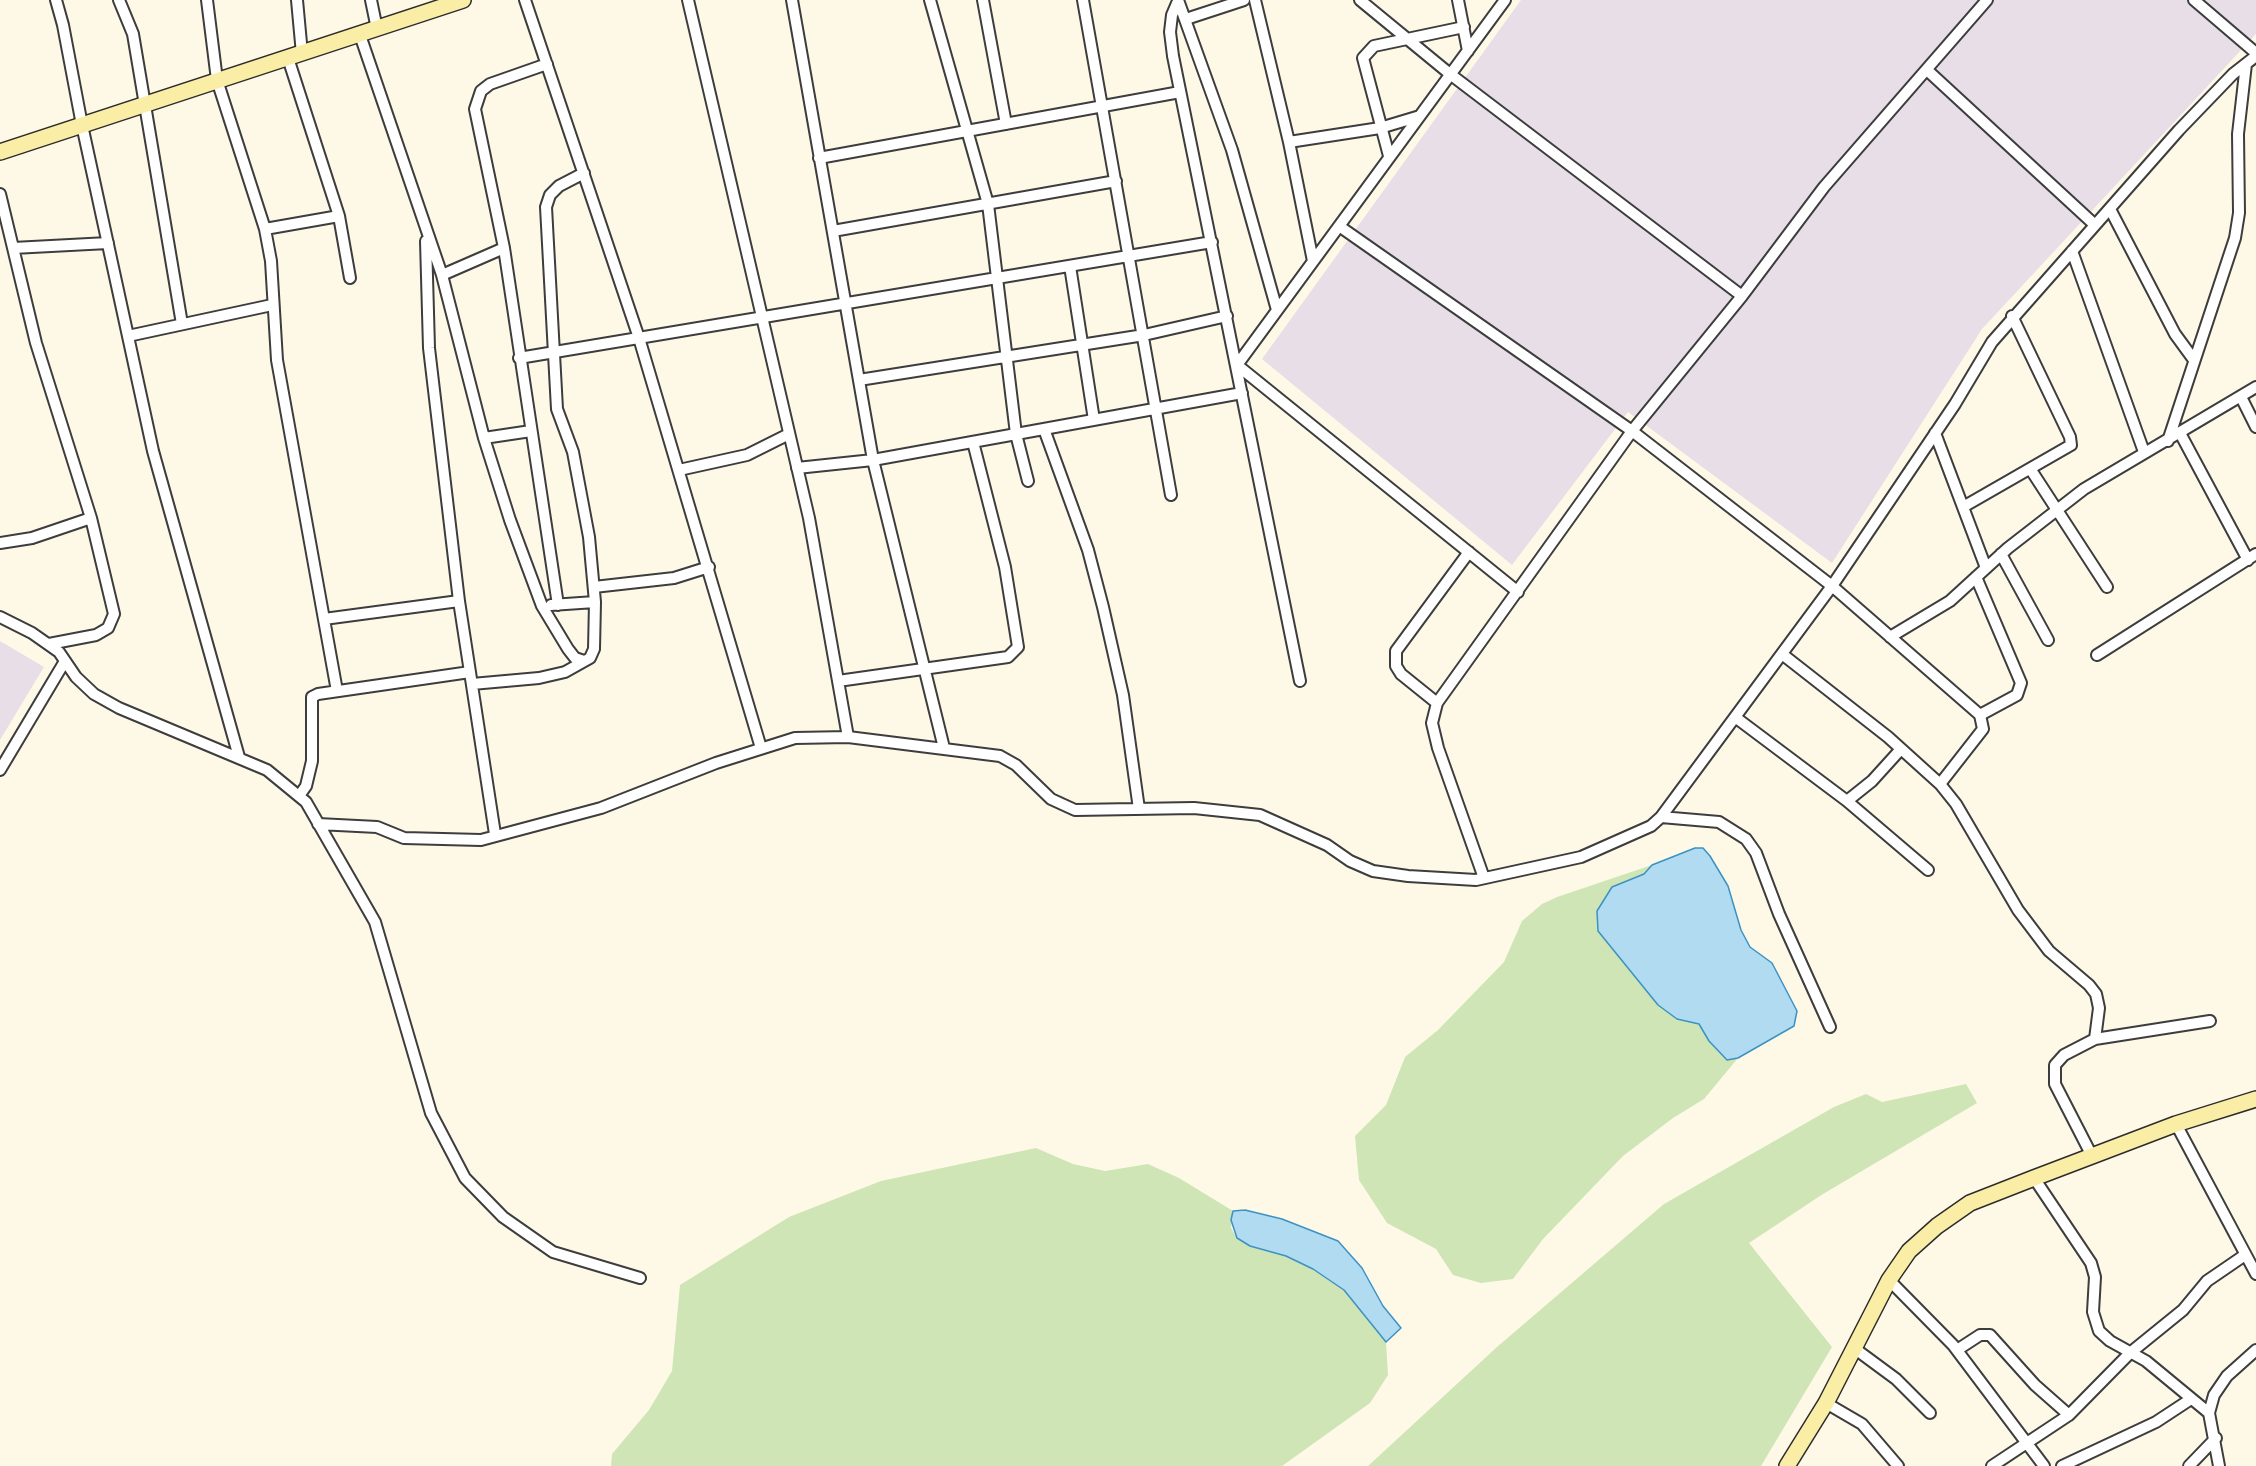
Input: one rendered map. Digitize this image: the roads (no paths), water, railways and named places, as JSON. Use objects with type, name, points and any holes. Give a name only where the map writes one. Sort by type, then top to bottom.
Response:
[{"type":"street","points":[[56,0],[153,451],[239,757]]},
{"type":"street","points":[[119,0],[133,34],[143,104],[182,324]]},
{"type":"street","points":[[207,0],[217,80],[266,229],[271,261],[277,360],[337,691]]},
{"type":"street","points":[[297,0],[295,56],[339,216],[350,278]]},
{"type":"street","points":[[371,0],[377,29]]},
{"type":"street","points":[[0,152],[360,35],[446,3],[464,0]]},
{"type":"street","points":[[525,0],[639,338],[761,748]]},
{"type":"street","points":[[688,0],[797,468],[848,736]]},
{"type":"street","points":[[792,0],[873,460],[944,748]]},
{"type":"street","points":[[930,0],[988,204],[1016,434],[1028,481]]},
{"type":"street","points":[[983,0],[1006,123]]},
{"type":"street","points":[[1083,0],[1171,495]]},
{"type":"street","points":[[1186,19],[1244,0]]},
{"type":"street","points":[[1255,0],[1289,142],[1313,261]]},
{"type":"street","points":[[1360,0],[1450,74],[1742,296]]},
{"type":"street","points":[[1458,0],[1468,51]]},
{"type":"street","points":[[1237,365],[1505,0]]},
{"type":"street","points":[[1484,878],[1438,748],[1432,723],[1437,703],[1632,431],[1742,296],[1824,187],[1988,0]]},
{"type":"street","points":[[318,824],[377,826],[404,838],[481,840],[495,834],[601,808],[716,763],[795,738],[848,736],[1000,756],[1016,765],[1052,799],[1075,810],[1194,808],[1260,815],[1328,845],[1350,861],[1372,871],[1408,876],[1484,878],[1581,857],[1651,826],[1661,817],[1832,586],[1935,433],[1992,342],[2012,316],[2110,209],[2178,130],[2256,54],[2194,0]]},
{"type":"street","points":[[1178,1],[1232,150],[1277,310]]},
{"type":"street","points":[[1178,1],[1172,15],[1170,32],[1180,92],[1300,681]]},
{"type":"street","points":[[1389,156],[1363,58],[1374,46],[1464,27]]},
{"type":"street","points":[[360,35],[442,276],[484,438],[510,520],[542,606],[568,649],[575,657],[584,661]]},
{"type":"street","points":[[547,64],[490,84],[481,91],[475,109],[504,248],[558,605]]},
{"type":"street","points":[[2168,441],[2235,238],[2239,213],[2238,134],[2246,64]]},
{"type":"street","points":[[1927,70],[2095,225]]},
{"type":"street","points":[[819,158],[1180,92]]},
{"type":"street","points":[[1289,142],[1380,128],[1420,116]]},
{"type":"street","points":[[472,684],[539,678],[565,672],[590,658],[594,649],[595,602],[589,537],[573,452],[556,409],[546,207],[550,195],[555,190],[584,173]]},
{"type":"street","points":[[833,231],[1116,181]]},
{"type":"street","points":[[0,194],[36,343],[91,518],[114,614],[108,628],[96,634],[48,644]]},
{"type":"street","points":[[2110,209],[2175,334],[2194,360]]},
{"type":"street","points":[[266,229],[339,216]]},
{"type":"street","points":[[1339,226],[1632,431],[1832,586],[1980,715],[1983,729],[1940,784]]},
{"type":"street","points":[[426,228],[429,348],[459,601],[495,834]]},
{"type":"street","points":[[519,358],[1212,242]]},
{"type":"street","points":[[13,248],[108,243]]},
{"type":"street","points":[[442,276],[504,248]]},
{"type":"street","points":[[2072,251],[2144,452]]},
{"type":"street","points":[[1070,266],[1094,420]]},
{"type":"street","points":[[128,336],[272,305]]},
{"type":"street","points":[[859,380],[1005,355],[1144,335],[1227,316]]},
{"type":"street","points":[[1963,507],[2071,445],[2070,437],[2012,316]]},
{"type":"street","points":[[1237,365],[1518,592]]},
{"type":"street","points":[[1890,637],[1943,606],[2001,554],[2056,510],[2144,452],[2168,441],[2256,387]]},
{"type":"street","points":[[797,468],[873,460],[1242,393]]},
{"type":"street","points":[[2241,397],[2256,427]]},
{"type":"street","points":[[1044,429],[1088,550],[1123,695],[1139,809]]},
{"type":"street","points":[[484,438],[531,430]]},
{"type":"street","points":[[1935,433],[1986,568]]},
{"type":"street","points":[[679,470],[747,455],[789,434]]},
{"type":"street","points":[[2097,655],[2252,557],[2180,434]]},
{"type":"street","points":[[838,681],[924,667],[1008,657],[1018,647],[1005,567],[973,442]]},
{"type":"street","points":[[2031,470],[2107,587]]},
{"type":"street","points":[[0,543],[32,538],[91,518]]},
{"type":"street","points":[[1437,703],[1401,674],[1396,666],[1396,651],[1469,552]]},
{"type":"street","points":[[2001,554],[2048,640]]},
{"type":"street","points":[[594,587],[674,578],[709,567]]},
{"type":"street","points":[[1976,577],[2021,683],[2021,690],[2017,695],[1980,715]]},
{"type":"street","points":[[324,619],[459,601]]},
{"type":"street","points":[[542,606],[595,602]]},
{"type":"street","points":[[0,617],[48,644],[94,694],[118,708],[267,770],[299,796],[318,824],[375,922],[431,1113],[465,1178],[503,1217],[554,1252],[640,1278]]},
{"type":"street","points":[[1782,654],[1901,749],[1940,784],[1956,804],[2025,918],[2049,951],[2089,985],[2096,994],[2098,1008],[2095,1039]]},
{"type":"street","points":[[0,770],[65,661]]},
{"type":"street","points":[[299,796],[306,786],[312,761],[312,697],[337,691],[470,672]]},
{"type":"street","points":[[1735,717],[1847,801],[1928,870]]},
{"type":"street","points":[[1847,801],[1872,781],[1901,749]]},
{"type":"street","points":[[1661,817],[1719,822],[1746,839],[1756,853],[1775,903],[1830,1027]]},
{"type":"street","points":[[2092,1156],[2055,1084],[2055,1065],[2064,1055],[2095,1039],[2210,1021]]},
{"type":"street","points":[[1787,1466],[1826,1403],[1889,1280],[1909,1251],[1937,1226],[1970,1203],[2176,1124],[2256,1099]]},
{"type":"street","points":[[2176,1124],[2256,1274]]},
{"type":"street","points":[[2034,1178],[2091,1263],[2096,1277],[2093,1312],[2099,1331],[2110,1341],[2146,1361],[2209,1413]]},
{"type":"street","points":[[1992,1466],[2069,1415],[2130,1353],[2183,1310],[2207,1281],[2245,1255]]},
{"type":"street","points":[[1889,1280],[1957,1350],[2044,1466]]},
{"type":"street","points":[[1957,1350],[1980,1335],[1990,1335],[2035,1385],[2069,1415]]},
{"type":"street","points":[[1854,1348],[1896,1379],[1930,1413]]},
{"type":"street","points":[[2219,1466],[2216,1438],[2209,1413],[2214,1395],[2227,1376],[2256,1350]]},
{"type":"street","points":[[2062,1466],[2157,1422],[2191,1399]]},
{"type":"street","points":[[1826,1403],[1862,1424],[1898,1466]]},
{"type":"street","points":[[2188,1466],[2216,1438]]},
{"type":"water","points":[[1695,848],[1703,848],[1710,856],[1728,886],[1741,930],[1750,947],[1772,963],[1797,1011],[1794,1026],[1738,1058],[1727,1060],[1709,1041],[1699,1024],[1677,1019],[1658,1005],[1598,931],[1597,911],[1612,887],[1644,874],[1652,865]]},
{"type":"water","points":[[1245,1210],[1282,1219],[1338,1241],[1362,1268],[1383,1306],[1401,1328],[1386,1342],[1344,1290],[1313,1269],[1286,1256],[1250,1246],[1237,1238],[1231,1220],[1233,1211]]}]
